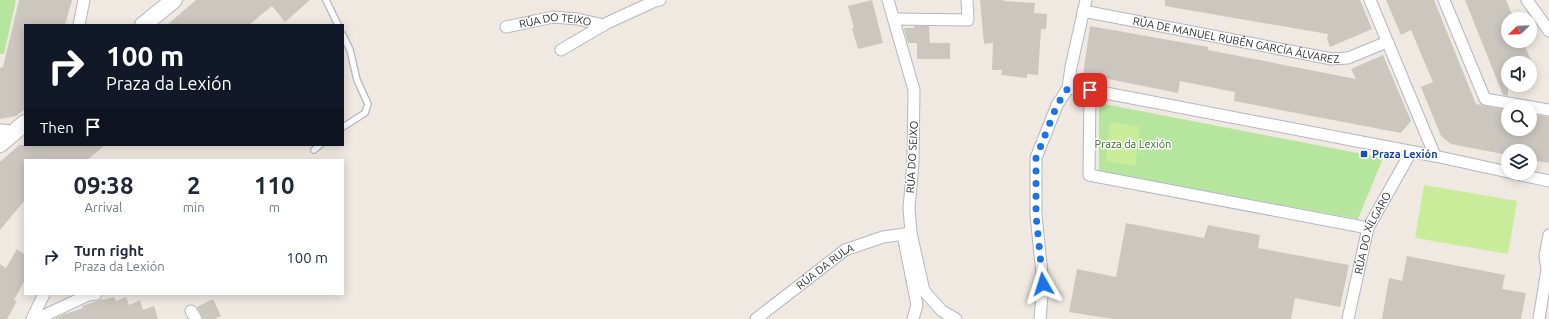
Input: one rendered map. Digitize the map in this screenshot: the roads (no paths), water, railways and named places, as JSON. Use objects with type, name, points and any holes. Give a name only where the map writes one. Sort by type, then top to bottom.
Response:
[{"type":"street","points":[[80,24],[84,0]]},
{"type":"street","points":[[145,24],[174,0]]},
{"type":"street","name":"RÚA DO TEIXO","points":[[560,50],[604,25],[660,0]]},
{"type":"street","name":"RÚA DO SEIXO","points":[[888,0],[914,90],[913,163],[907,234],[917,305],[913,319]]},
{"type":"street","points":[[894,19],[968,20],[966,0]]},
{"type":"street","points":[[1370,0],[1435,156]]},
{"type":"street","points":[[1444,0],[1485,99],[1549,110]]},
{"type":"street","points":[[1527,0],[1549,31]]},
{"type":"street","points":[[1040,319],[1043,284],[1036,215],[1036,158],[1057,105],[1068,88],[1084,6]]},
{"type":"street","name":"RÚA DE MANUEL RUBÉN GARCÍA ÁLVAREZ","points":[[1084,6],[1332,59],[1348,58],[1387,42]]},
{"type":"street","name":"RÚA DO TEIXO","points":[[506,28],[553,17],[577,19],[604,25]]},
{"type":"street","points":[[1068,88],[1090,90],[1435,156],[1501,170]]},
{"type":"street","points":[[1090,90],[1089,175],[1368,228]]},
{"type":"street","points":[[0,130],[20,127]]},
{"type":"street","points":[[0,144],[20,127]]},
{"type":"street","name":"RÚA DO XÍLGARO","points":[[1348,319],[1368,228],[1411,152]]},
{"type":"street","points":[[1537,178],[1549,181]]},
{"type":"street","name":"RÚA DO SEIXO","points":[[907,234],[924,291],[942,311],[956,319]]},
{"type":"street","name":"RÚA DA RULA","points":[[756,319],[845,250],[882,237],[907,234]]},
{"type":"street","points":[[1539,319],[1547,269],[1545,256],[1549,235]]},
{"type":"street","points":[[32,319],[44,295]]},
{"type":"street","points":[[37,319],[88,295]]},
{"type":"lane","points":[[326,0],[338,24]]},
{"type":"lane","points":[[344,37],[350,50],[357,80],[368,104],[366,112],[344,126]]},
{"type":"lane","points":[[314,150],[319,146]]},
{"type":"place","name":"Praza Lexión","points":[[1364,154]]},
{"type":"park label","name":"Praza da Lexión","points":[[1133,144]]}]
